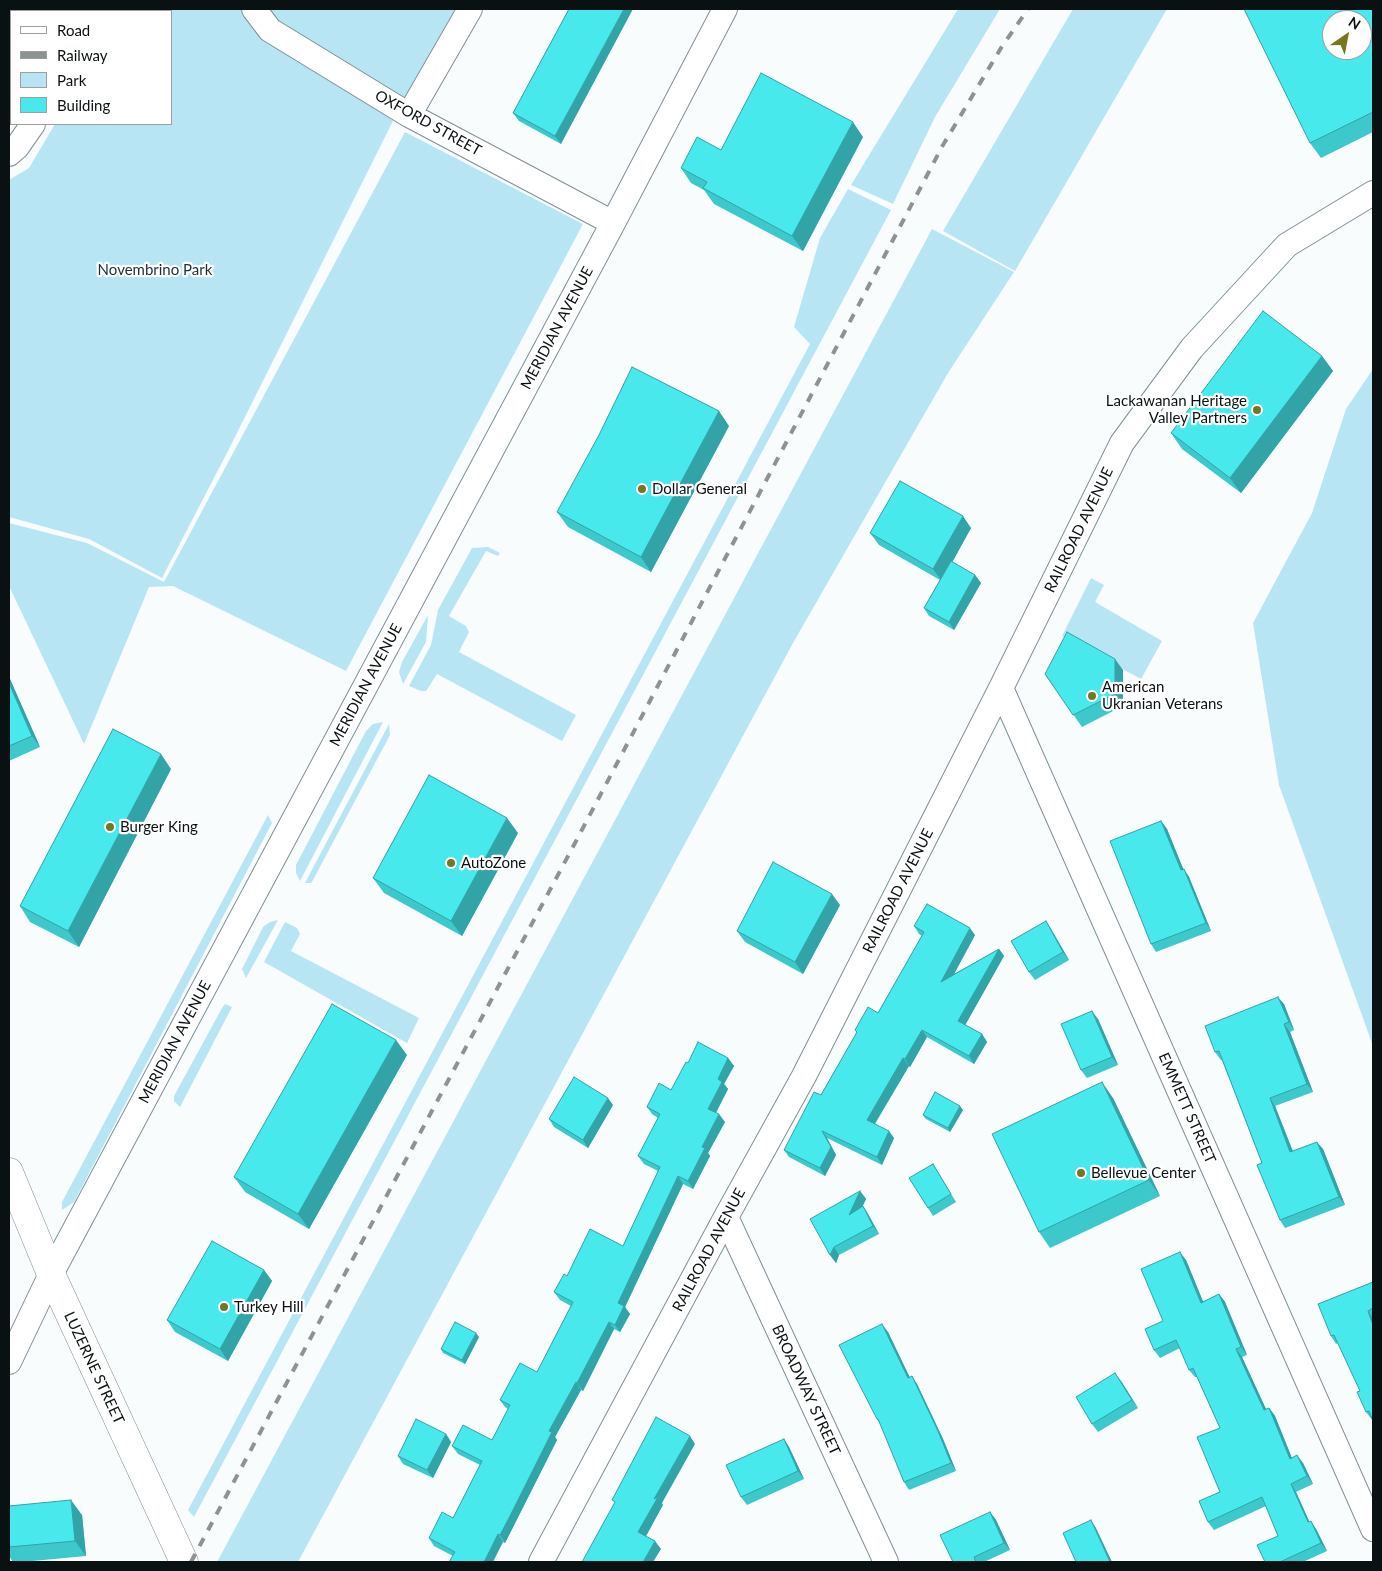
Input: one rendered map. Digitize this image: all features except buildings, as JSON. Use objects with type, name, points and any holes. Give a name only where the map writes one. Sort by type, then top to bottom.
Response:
[{"type":"street","name":"OXFORD STREET","points":[[254,9],[270,30],[410,115],[613,223]]},
{"type":"street","points":[[410,115],[470,9]]},
{"type":"street","name":"MERIDIAN AVENUE","points":[[9,1362],[51,1274],[613,223],[725,9]]},
{"type":"street","points":[[9,154],[17,147],[32,125]]},
{"type":"street","name":"RAILROAD AVENUE","points":[[541,1562],[804,1076],[1001,688],[1122,443],[1192,348],[1287,245],[1373,193]]},
{"type":"street","name":"EMMETT STREET","points":[[1001,688],[1373,1529]]},
{"type":"street","name":"LUZERNE STREET","points":[[9,1172],[51,1274],[184,1562]]},
{"type":"street","name":"BROADWAY STREET","points":[[726,1217],[886,1562]]},
{"type":"green space","name":"Novembrino Park","points":[[455,9],[407,93],[229,449],[162,578],[89,539],[9,517],[9,180],[29,168],[54,125],[172,125],[172,10],[114,10]]},
{"type":"green space","points":[[958,9],[1000,9],[935,117],[893,204],[851,185]]},
{"type":"green space","points":[[1073,9],[1167,9],[1015,271],[943,231]]},
{"type":"green space","points":[[405,132],[583,224],[346,671],[173,586],[149,587],[84,744],[9,586],[9,523],[87,543],[164,582]]},
{"type":"green space","points":[[848,189],[891,210],[194,1517],[188,1510],[810,344],[794,327],[820,238]]},
{"type":"green space","points":[[932,229],[1014,272],[948,373],[793,643],[298,1562],[217,1562]]},
{"type":"green space","points":[[1373,369],[1373,1046],[1279,785],[1253,623],[1312,513],[1346,409]]},
{"type":"green space","points":[[488,547],[500,553],[498,556],[486,551],[449,616],[466,626],[469,632],[459,652],[576,715],[562,741],[437,674],[426,691],[409,686],[431,645],[438,610],[472,548]]},
{"type":"green space","points":[[1091,578],[1104,585],[1095,602],[1162,641],[1141,679],[1062,636]]},
{"type":"green space","points":[[428,615],[426,642],[403,684],[399,672],[402,662]]},
{"type":"green space","points":[[383,722],[300,881],[296,873],[296,865],[366,731],[373,724]]},
{"type":"green space","points":[[389,724],[390,735],[313,880],[311,883],[305,883]]},
{"type":"green space","points":[[268,815],[272,823],[74,1202],[62,1210],[62,1202]]},
{"type":"green space","points":[[278,920],[246,978],[242,969],[263,927],[270,922]]},
{"type":"green space","points":[[285,922],[297,928],[300,934],[291,951],[419,1018],[407,1043],[264,962]]},
{"type":"green space","points":[[225,1004],[232,1007],[180,1107],[174,1101],[174,1096]]},
{"type":"railway","points":[[191,1562],[575,843],[943,145],[1001,48],[1028,9]]},
{"type":"place","name":"Lackawanan Heritage Valley Partners","points":[[1257,410]]},
{"type":"place","name":"Dollar General","points":[[642,489]]},
{"type":"place","name":"American Ukranian Veterans","points":[[1092,696]]},
{"type":"place","name":"Burger King","points":[[110,827]]},
{"type":"place","name":"AutoZone","points":[[451,863]]},
{"type":"place","name":"Bellevue Center","points":[[1081,1173]]},
{"type":"place","name":"Turkey Hill","points":[[224,1307]]}]
